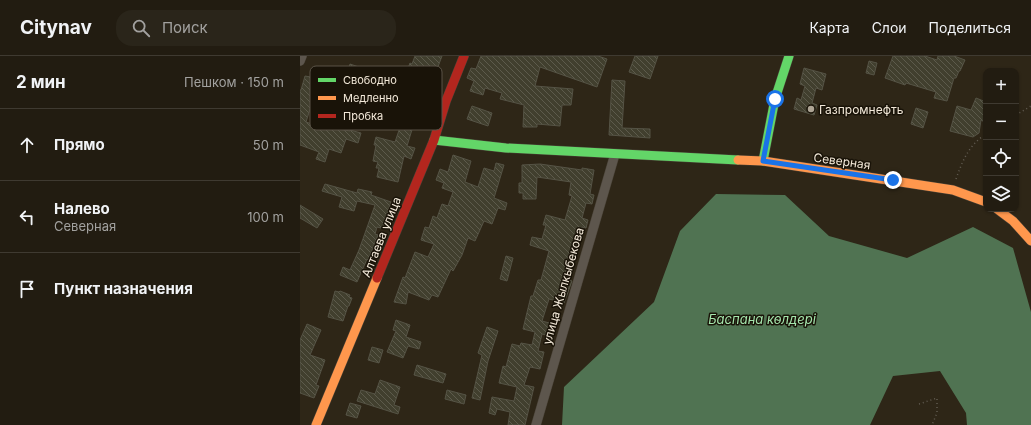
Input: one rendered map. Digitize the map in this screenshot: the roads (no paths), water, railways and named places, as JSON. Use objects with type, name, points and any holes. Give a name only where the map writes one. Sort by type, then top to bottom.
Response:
[{"type":"street","points":[[300,61],[302,56]]},
{"type":"street","name":"Алтаева улица","points":[[442,114],[464,56]]},
{"type":"street","points":[[763,161],[775,99],[788,56]]},
{"type":"street","name":"Алтаева улица","points":[[316,425],[437,130]]},
{"type":"street","name":"Северная","points":[[434,140],[506,148],[763,161],[954,190],[983,201]]},
{"type":"street","name":"улица Жылкыбекова","points":[[536,425],[615,154]]},
{"type":"street","points":[[1001,212],[1012,221],[1031,242]]},
{"type":"water","name":"Баспана көлдері","points":[[716,194],[785,195],[829,236],[907,258],[973,227],[1013,248],[1031,312],[1031,425],[967,425],[966,413],[940,371],[893,376],[870,425],[562,425],[564,387],[654,302],[680,231]]},
{"type":"place","name":"Газпромнефть","points":[[811,109]]}]
